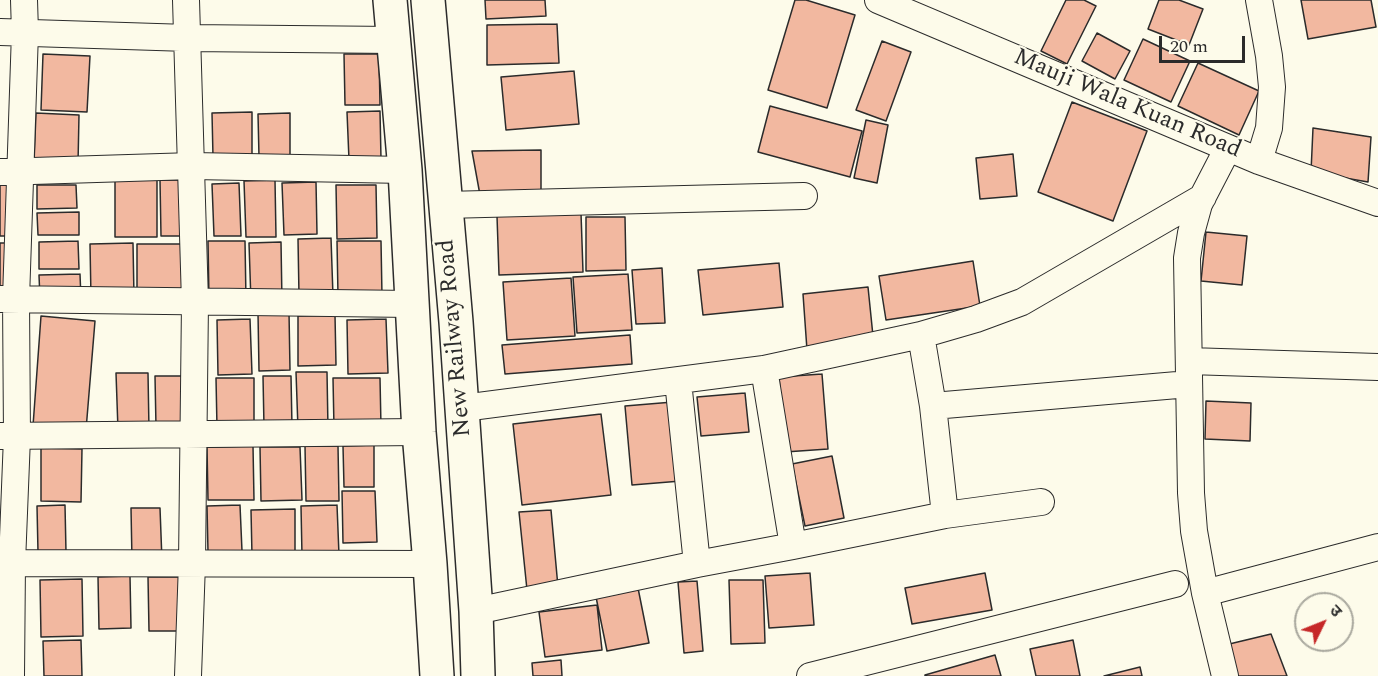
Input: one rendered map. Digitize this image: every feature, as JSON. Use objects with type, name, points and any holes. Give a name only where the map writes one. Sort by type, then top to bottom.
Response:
[{"type":"main road","name":"New Railway Road","points":[[390,0],[405,170],[419,432],[436,676]]},
{"type":"main road","name":"New Railway Road","points":[[428,0],[463,408],[478,676]]},
{"type":"street","points":[[11,676],[6,563],[12,32],[24,0]]},
{"type":"street","points":[[186,0],[193,166],[195,302],[192,563],[188,676]]},
{"type":"street","name":"Mauji Wala Kuan Road","points":[[878,0],[1259,161],[1378,203]]},
{"type":"street","points":[[1259,0],[1272,87],[1269,128],[1259,161]]},
{"type":"street","points":[[12,32],[188,38],[394,40]]},
{"type":"street","points":[[1225,676],[1205,593],[1194,531],[1191,494],[1187,258],[1191,233],[1203,197],[1228,148]]},
{"type":"street","points":[[10,172],[193,166],[405,170]]},
{"type":"street","points":[[445,205],[804,196]]},
{"type":"street","points":[[463,408],[764,369],[921,335],[976,319],[1022,302],[1203,197]]},
{"type":"street","points":[[8,299],[412,304]]},
{"type":"street","points":[[921,335],[933,406],[945,515]]},
{"type":"street","points":[[933,406],[1189,373],[1378,368]]},
{"type":"street","points":[[764,369],[793,546]]},
{"type":"street","points":[[678,381],[697,564]]},
{"type":"street","points":[[9,436],[194,436],[419,432]]},
{"type":"street","points":[[476,611],[945,515],[1041,502]]},
{"type":"street","points":[[1205,593],[1378,547]]},
{"type":"street","points":[[6,563],[430,564]]},
{"type":"street","points":[[810,676],[1175,584]]},
{"type":"building","points":[[485,0],[545,0],[546,16],[486,19]]},
{"type":"building","points":[[795,0],[806,0],[855,15],[827,108],[768,90]]},
{"type":"building","points":[[1066,0],[1084,0],[1096,6],[1067,64],[1041,51]]},
{"type":"building","points":[[1159,0],[1179,0],[1203,9],[1189,45],[1148,29]]},
{"type":"building","points":[[1301,0],[1371,0],[1376,27],[1308,39]]},
{"type":"building","points":[[557,24],[559,63],[487,65],[487,25]]},
{"type":"building","points":[[1097,33],[1130,51],[1115,79],[1082,61]]},
{"type":"building","points":[[1143,39],[1190,61],[1171,102],[1124,80]]},
{"type":"building","points":[[882,41],[911,52],[886,121],[856,110]]},
{"type":"building","points":[[43,54],[90,56],[87,112],[41,110]]},
{"type":"building","points":[[344,54],[379,54],[380,105],[345,105]]},
{"type":"building","points":[[1198,63],[1259,91],[1239,135],[1178,106]]},
{"type":"building","points":[[574,71],[579,124],[506,130],[501,77]]},
{"type":"building","points":[[1072,102],[1147,131],[1113,221],[1038,192]]},
{"type":"building","points":[[770,106],[862,131],[850,177],[758,152]]},
{"type":"building","points":[[380,111],[381,159],[349,160],[347,112]]},
{"type":"building","points":[[252,112],[252,157],[213,157],[212,113]]},
{"type":"building","points":[[36,113],[79,115],[78,164],[34,163]]},
{"type":"building","points":[[290,113],[290,156],[259,157],[258,114]]},
{"type":"building","points":[[866,120],[888,125],[877,183],[854,178]]},
{"type":"building","points":[[1313,128],[1371,137],[1368,182],[1311,172]]},
{"type":"building","points":[[541,150],[541,195],[480,195],[472,151]]},
{"type":"building","points":[[1013,154],[1017,196],[980,199],[976,158]]},
{"type":"building","points":[[115,178],[157,178],[157,237],[115,237]]},
{"type":"building","points":[[160,180],[192,180],[193,236],[161,236]]},
{"type":"building","points":[[275,180],[276,237],[246,237],[244,181]]},
{"type":"building","points":[[0,182],[8,182],[10,236],[0,236]]},
{"type":"building","points":[[316,182],[317,234],[284,235],[282,183]]},
{"type":"building","points":[[239,183],[241,236],[214,236],[212,184]]},
{"type":"building","points":[[37,185],[76,185],[77,208],[37,209]]},
{"type":"building","points":[[336,185],[376,185],[377,238],[337,239]]},
{"type":"building","points":[[79,212],[79,235],[38,235],[37,213]]},
{"type":"building","points":[[581,213],[583,272],[499,275],[497,216]]},
{"type":"building","points":[[586,217],[625,217],[626,270],[586,271]]},
{"type":"building","points":[[1206,232],[1247,236],[1242,285],[1201,281]]},
{"type":"building","points":[[331,238],[333,296],[299,296],[298,239]]},
{"type":"building","points":[[78,241],[79,269],[39,269],[39,242]]},
{"type":"building","points":[[208,241],[245,241],[246,300],[209,300]]},
{"type":"building","points":[[337,241],[381,241],[382,296],[338,296]]},
{"type":"building","points":[[281,242],[282,302],[251,302],[249,243]]},
{"type":"building","points":[[0,243],[12,243],[13,296],[0,296]]},
{"type":"building","points":[[133,243],[134,297],[91,298],[90,244]]},
{"type":"building","points":[[137,244],[191,244],[192,296],[137,296]]},
{"type":"building","points":[[973,261],[980,306],[886,320],[879,276]]},
{"type":"building","points":[[779,263],[783,307],[703,315],[698,270]]},
{"type":"building","points":[[662,268],[665,323],[636,324],[632,270]]},
{"type":"building","points":[[80,274],[81,299],[40,299],[39,275]]},
{"type":"building","points":[[628,274],[632,330],[577,333],[573,277]]},
{"type":"building","points":[[571,278],[575,336],[507,340],[503,282]]},
{"type":"building","points":[[868,287],[873,336],[807,350],[803,294]]},
{"type":"building","points":[[289,312],[290,370],[259,371],[258,313]]},
{"type":"building","points":[[335,315],[336,365],[298,366],[298,316]]},
{"type":"building","points":[[41,316],[95,321],[86,430],[33,426]]},
{"type":"building","points":[[250,319],[252,374],[218,375],[217,320]]},
{"type":"building","points":[[386,319],[388,373],[348,374],[347,320]]},
{"type":"building","points":[[630,335],[632,364],[505,374],[502,345]]},
{"type":"building","points":[[296,372],[327,372],[328,429],[298,429]]},
{"type":"building","points":[[116,373],[148,373],[149,430],[118,430]]},
{"type":"building","points":[[822,374],[828,449],[785,452],[779,377]]},
{"type":"building","points":[[155,376],[191,376],[192,427],[156,427]]},
{"type":"building","points":[[263,376],[291,376],[292,427],[264,427]]},
{"type":"building","points":[[216,378],[254,378],[254,427],[217,428]]},
{"type":"building","points":[[333,378],[380,378],[381,427],[334,428]]},
{"type":"building","points":[[745,393],[749,432],[701,436],[697,397]]},
{"type":"building","points":[[1206,401],[1251,403],[1250,441],[1205,439]]},
{"type":"building","points":[[673,402],[681,481],[632,485],[625,406]]},
{"type":"building","points":[[601,414],[611,495],[522,505],[513,424]]},
{"type":"building","points":[[374,445],[374,487],[344,487],[343,446]]},
{"type":"building","points":[[253,446],[254,500],[208,500],[207,447]]},
{"type":"building","points":[[305,446],[338,446],[339,501],[306,501]]},
{"type":"building","points":[[260,447],[300,447],[302,500],[261,501]]},
{"type":"building","points":[[41,448],[82,449],[81,502],[41,501]]},
{"type":"building","points":[[832,456],[844,518],[805,526],[792,464]]},
{"type":"building","points":[[342,491],[375,491],[377,542],[343,543]]},
{"type":"building","points":[[65,505],[66,552],[38,552],[37,506]]},
{"type":"building","points":[[240,505],[242,551],[208,552],[207,506]]},
{"type":"building","points":[[337,505],[339,555],[302,556],[301,506]]},
{"type":"building","points":[[131,508],[160,508],[162,561],[132,561]]},
{"type":"building","points":[[295,509],[295,555],[252,556],[251,510]]},
{"type":"building","points":[[551,510],[558,587],[527,590],[519,512]]},
{"type":"building","points":[[810,573],[814,625],[769,628],[765,576]]},
{"type":"building","points":[[985,573],[992,610],[912,624],[905,588]]},
{"type":"building","points":[[130,576],[131,628],[99,629],[98,577]]},
{"type":"building","points":[[148,577],[180,577],[182,631],[149,631]]},
{"type":"building","points":[[82,579],[83,636],[41,637],[40,580]]},
{"type":"building","points":[[729,580],[763,580],[765,643],[731,644]]},
{"type":"building","points":[[697,581],[703,651],[684,653],[678,582]]},
{"type":"building","points":[[638,588],[649,643],[607,651],[596,597]]},
{"type":"building","points":[[597,605],[602,650],[545,657],[539,612]]},
{"type":"building","points":[[1271,634],[1287,676],[1231,676],[1221,646]]},
{"type":"building","points":[[81,640],[82,676],[44,676],[43,641]]},
{"type":"building","points":[[1073,640],[1080,676],[1036,676],[1030,649]]},
{"type":"building","points":[[995,655],[1001,676],[925,676],[925,675]]},
{"type":"building","points":[[561,660],[562,676],[533,676],[532,663]]},
{"type":"building","points":[[1140,667],[1142,676],[1104,676]]}]
